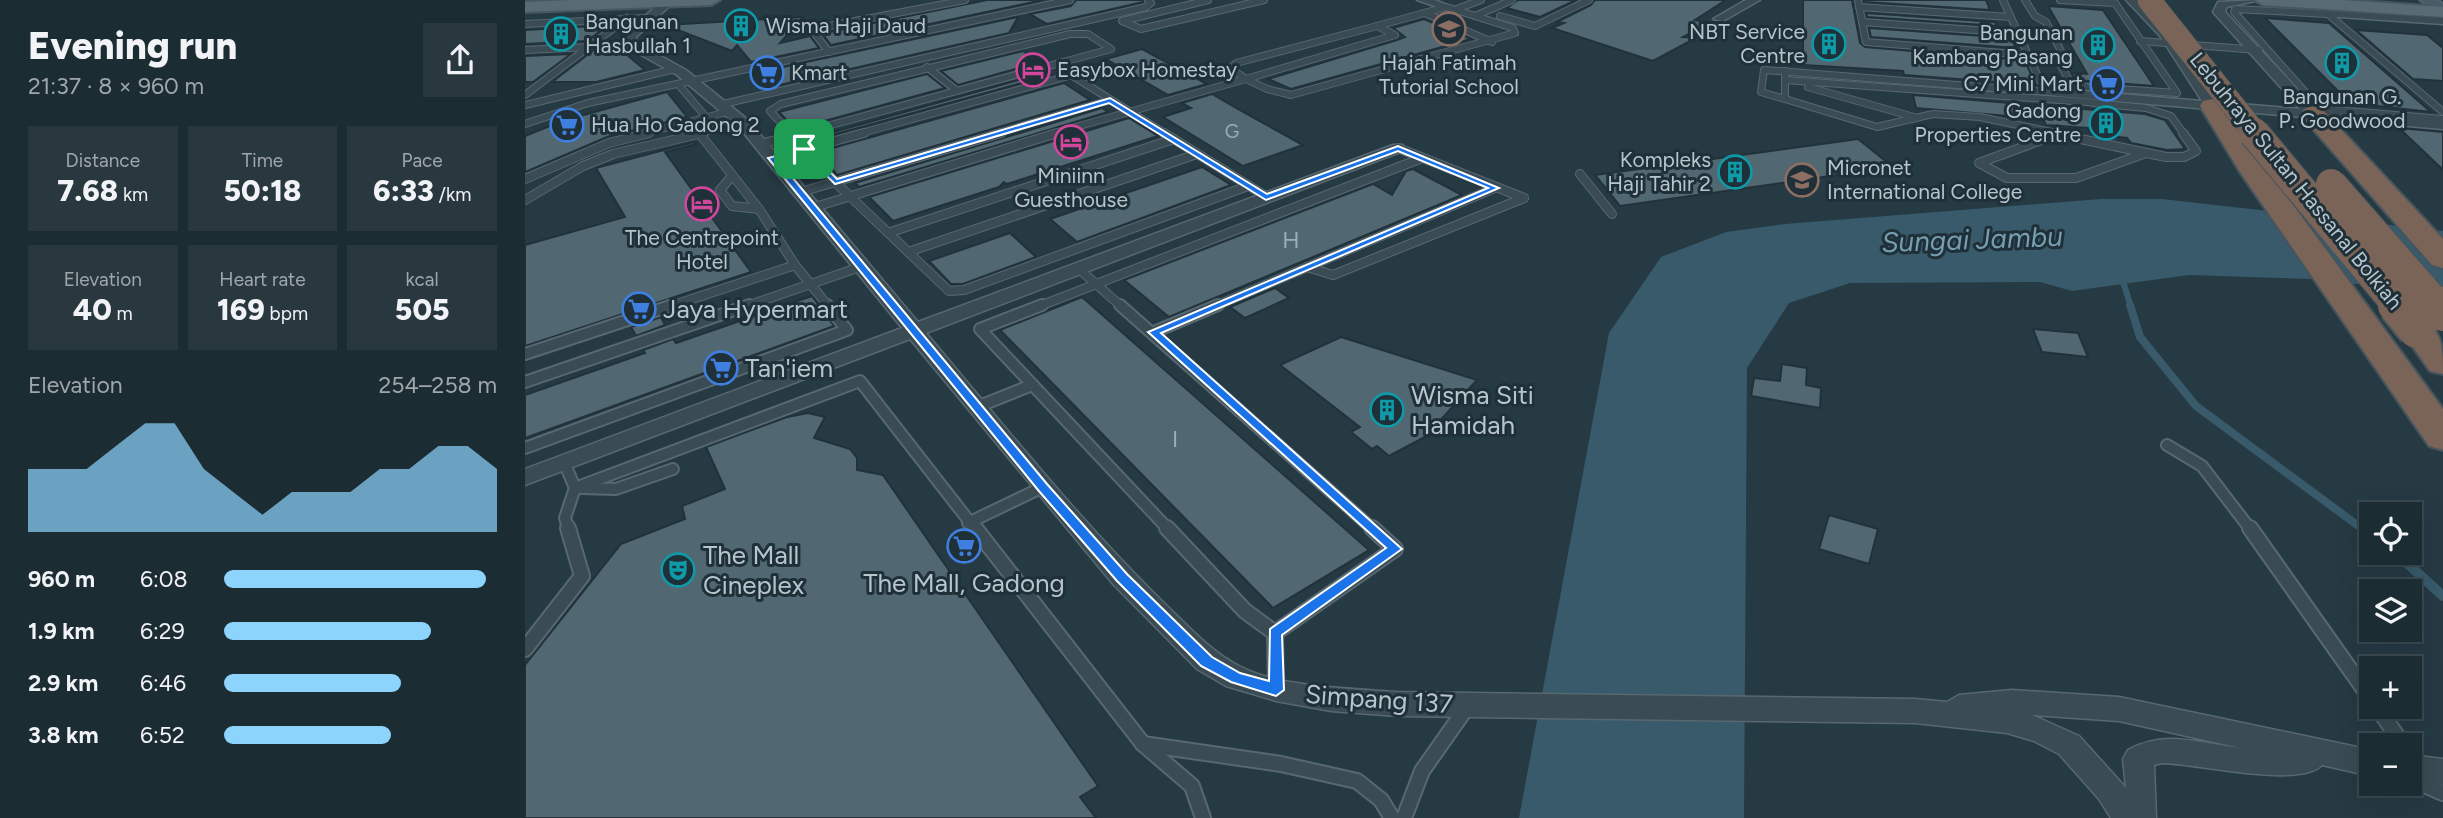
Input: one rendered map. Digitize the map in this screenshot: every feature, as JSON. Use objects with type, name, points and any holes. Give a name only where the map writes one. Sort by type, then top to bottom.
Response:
[{"type":"highway","name":"Lebuhraya Sultan Hassanal Bolkiah","points":[[2149,0],[2220,92],[2430,320]]},
{"type":"highway","name":"Lebuhraya Sultan Hassanal Bolkiah","points":[[2172,0],[2430,320],[2443,363]]},
{"type":"highway","points":[[2212,106],[2254,172],[2443,437]]},
{"type":"highway","points":[[2313,114],[2443,258]]},
{"type":"main road","points":[[525,6],[607,5],[665,14],[711,0]]},
{"type":"main road","points":[[607,5],[665,14],[727,0]]},
{"type":"main road","points":[[2263,0],[2437,5]]},
{"type":"main road","points":[[2406,0],[2437,5]]},
{"type":"street","points":[[1423,0],[1450,8]]},
{"type":"street","points":[[1719,19],[1754,0]]},
{"type":"street","points":[[2132,0],[2140,5],[2169,43],[2212,106]]},
{"type":"street","points":[[2254,0],[2222,4],[2218,8],[2250,49],[2313,114]]},
{"type":"street","name":"Simpang 137","points":[[657,56],[665,14]]},
{"type":"street","name":"Simpang 137","points":[[665,14],[630,36],[631,44],[657,56],[675,69],[685,82],[727,107],[743,123],[815,207],[911,329],[1122,577],[1207,661],[1236,678],[1276,690],[1331,699],[1477,705],[1915,711]]},
{"type":"street","points":[[2328,14],[2443,21]]},
{"type":"street","points":[[2070,91],[2131,99],[2443,125]]},
{"type":"street","points":[[525,477],[911,329],[1398,148]]},
{"type":"street","points":[[1915,711],[2012,702],[2094,706],[2165,718],[2359,761]]},
{"type":"street","points":[[1915,711],[2007,721],[2041,730],[2069,745],[2091,766],[2128,818]]},
{"type":"street","points":[[2141,818],[2142,792],[2138,759],[2149,751],[2163,750],[2243,761],[2340,758]]},
{"type":"lane","points":[[829,52],[816,35],[829,26],[965,0]]},
{"type":"lane","points":[[525,124],[588,103],[1070,0]]},
{"type":"lane","points":[[525,179],[610,143],[706,117],[727,107],[1146,7],[1151,3],[1148,0]]},
{"type":"lane","points":[[1208,0],[1122,21],[1141,29],[1263,0]]},
{"type":"lane","points":[[1450,8],[1516,30],[1514,35],[1291,96],[1280,94],[1233,71],[1231,65],[1426,13],[1481,0]]},
{"type":"lane","points":[[1475,16],[1512,0]]},
{"type":"lane","points":[[1484,12],[1535,26],[1589,0]]},
{"type":"lane","points":[[2003,0],[2040,81],[2070,91]]},
{"type":"lane","points":[[2025,0],[2035,16],[2046,22],[2064,57],[2059,62],[2070,91]]},
{"type":"lane","points":[[1785,80],[2146,108],[2171,116],[2196,151],[2176,158],[1980,117],[1933,114],[1877,127],[1761,92],[1764,70],[2070,91],[2177,93],[2113,2],[2060,0]]},
{"type":"lane","points":[[2010,17],[1859,3],[1866,42],[2028,55]]},
{"type":"lane","points":[[2443,112],[2328,14],[2235,9],[2234,12],[2315,103],[2324,107],[2443,119]]},
{"type":"lane","points":[[1426,13],[1492,41]]},
{"type":"lane","points":[[525,24],[665,14]]},
{"type":"lane","points":[[525,95],[627,18]]},
{"type":"lane","points":[[1862,22],[2018,33]]},
{"type":"lane","points":[[815,207],[1117,114],[1132,113],[1245,77],[1395,35],[1377,26]]},
{"type":"lane","points":[[760,144],[794,135],[956,90],[1107,52],[1111,48],[1087,34],[1074,33],[927,67],[772,108],[770,111],[794,135],[835,182],[891,232],[949,291],[964,290],[1248,186]]},
{"type":"lane","points":[[2140,41],[2269,50]]},
{"type":"lane","points":[[525,50],[588,47]]},
{"type":"lane","points":[[1057,65],[1266,197]]},
{"type":"lane","points":[[927,67],[956,90]]},
{"type":"lane","points":[[525,105],[675,69]]},
{"type":"lane","points":[[1785,71],[1785,99]]},
{"type":"lane","points":[[772,158],[1072,75]]},
{"type":"lane","points":[[1785,80],[1915,117]]},
{"type":"lane","points":[[685,82],[706,117]]},
{"type":"lane","points":[[2045,84],[2070,91]]},
{"type":"lane","points":[[2093,103],[2131,99]]},
{"type":"lane","points":[[801,192],[1110,100]]},
{"type":"lane","points":[[525,200],[597,160],[743,123]]},
{"type":"lane","points":[[525,448],[847,330],[795,265],[759,209],[699,133]]},
{"type":"lane","points":[[2058,134],[1983,161],[1980,165],[2007,178],[2076,178],[2146,153]]},
{"type":"lane","points":[[891,232],[1174,139]]},
{"type":"lane","points":[[1307,267],[1333,275],[1524,198],[1398,148]]},
{"type":"lane","points":[[908,251],[1197,154]]},
{"type":"lane","points":[[1275,633],[1245,611],[980,329],[1095,282],[1422,158]]},
{"type":"lane","points":[[1580,174],[1612,214]]},
{"type":"lane","points":[[732,176],[720,190],[732,206],[759,209]]},
{"type":"lane","points":[[1154,332],[1495,188]]},
{"type":"lane","points":[[525,354],[795,265]]},
{"type":"lane","points":[[525,382],[860,267]]},
{"type":"lane","points":[[1078,268],[1154,332],[1395,549],[1275,633]]},
{"type":"lane","points":[[1016,271],[1030,285]]},
{"type":"lane","points":[[575,488],[860,381],[968,523],[1143,744],[1192,786],[1203,818]]},
{"type":"lane","points":[[977,407],[1032,385]]},
{"type":"lane","points":[[2167,445],[2202,466],[2216,481],[2359,682]]},
{"type":"lane","points":[[525,649],[582,576],[565,517],[575,488],[564,462]]},
{"type":"lane","points":[[575,488],[616,489],[673,469]]},
{"type":"lane","points":[[968,523],[1043,487]]},
{"type":"lane","points":[[1275,633],[1276,690]]},
{"type":"lane","points":[[1404,818],[1422,771],[1477,705]]},
{"type":"lane","points":[[1143,744],[1282,764],[1357,781],[1381,800],[1392,818]]},
{"type":"lane","points":[[2422,770],[2443,793]]},
{"type":"water","name":"Sungai Jambu","points":[[2101,199],[2162,199],[2443,231],[2443,293],[2310,279],[2189,275],[2072,291],[2040,282],[1850,283],[1789,303],[1747,368],[1744,818],[1519,818],[1609,333],[1661,257],[1726,232],[1785,224]]},
{"type":"building","points":[[987,0],[1043,0],[831,45],[824,36],[830,32]]},
{"type":"building","points":[[1076,0],[1143,2],[1047,24],[1030,14],[1071,6]]},
{"type":"building","points":[[1518,0],[1576,0],[1540,17],[1507,8]]},
{"type":"building","points":[[1595,0],[1726,0],[1695,20],[1709,23],[1683,37],[1696,38],[1653,61],[1552,28],[1564,23],[1557,22],[1591,5]]},
{"type":"building","points":[[1803,0],[1852,0],[1860,43],[1865,47],[2021,60],[2025,61],[2036,85],[1904,75],[1903,71],[1803,65]]},
{"type":"building","points":[[1986,0],[1990,10],[1864,2]]},
{"type":"building","name":"Bangunan Kambang Pasang","points":[[2048,6],[2103,10],[2154,86],[2076,80],[2071,73],[2087,74]]},
{"type":"building","points":[[1866,13],[1995,22],[1997,26],[1867,17]]},
{"type":"building","points":[[803,17],[780,43],[810,36],[819,48],[751,62],[737,45],[732,51],[665,25]]},
{"type":"building","points":[[1018,17],[1009,33],[771,87],[759,72]]},
{"type":"building","name":"Bangunan G. P. Goodwood","points":[[2265,18],[2329,23],[2431,112],[2350,103]]},
{"type":"building","points":[[1424,19],[1471,39],[1291,89],[1268,79],[1405,37],[1393,28]]},
{"type":"building","name":"Bangunan Hasbullah 1","points":[[593,26],[599,32],[587,41],[525,44],[525,30]]},
{"type":"building","points":[[1869,28],[2011,38],[2016,48],[1871,37]]},
{"type":"building","points":[[2356,30],[2427,35],[2443,48],[2443,81],[2413,79]]},
{"type":"building","points":[[608,39],[645,70],[596,82],[552,82]]},
{"type":"building","points":[[1142,49],[1207,84],[1168,95],[1106,59]]},
{"type":"building","points":[[1023,51],[1040,62],[958,85],[941,71]]},
{"type":"building","points":[[571,54],[533,82],[525,82],[525,56]]},
{"type":"building","points":[[1047,72],[1051,75],[807,142],[805,140]]},
{"type":"building","points":[[927,74],[945,88],[795,129],[779,112]]},
{"type":"building","points":[[1064,83],[1090,100],[837,175],[818,152]]},
{"type":"building","points":[[667,92],[687,117],[607,137],[525,172],[525,136],[562,121]]},
{"type":"building","points":[[1212,94],[1303,145],[1243,166],[1163,117],[1191,108],[1182,103]]},
{"type":"building","name":"Gadong Properties Centre","points":[[1913,95],[2145,114],[2165,120],[2185,149],[2167,150],[2131,143],[2127,138],[2091,134],[2088,128],[2046,125],[2043,119],[1916,108]]},
{"type":"building","points":[[1102,108],[1108,112],[859,187],[855,183]]},
{"type":"building","points":[[1129,118],[1158,136],[1007,184],[1004,182],[999,187],[893,221],[869,197]]},
{"type":"building","points":[[2399,128],[2443,132],[2443,170]]},
{"type":"building","name":"Kompleks Haji Tahir 2","points":[[1858,139],[1893,167],[1620,206],[1595,175]]},
{"type":"building","points":[[694,142],[696,144],[665,152],[751,272],[525,346],[525,245],[625,217],[596,168]]},
{"type":"building","points":[[1202,167],[1231,185],[1077,242],[1050,219]]},
{"type":"building","points":[[1413,169],[1462,195],[1169,317],[1124,280],[1373,184],[1392,195],[1406,171]]},
{"type":"building","points":[[1010,233],[1036,257],[963,284],[951,284],[929,261]]},
{"type":"building","points":[[1275,288],[1289,298],[1245,318],[1230,307]]},
{"type":"building","points":[[812,296],[834,326],[525,438],[525,395],[645,353],[643,350],[673,339],[676,343]]},
{"type":"building","points":[[1082,297],[1369,550],[1273,608],[1000,330]]},
{"type":"building","points":[[661,317],[665,325],[636,336],[631,327]]},
{"type":"building","points":[[2033,329],[2078,333],[2088,357],[2042,352]]},
{"type":"building","points":[[1341,337],[1477,380],[1436,425],[1440,429],[1389,456],[1377,446],[1372,449],[1351,432],[1360,427],[1280,365]]},
{"type":"building","points":[[1782,364],[1807,368],[1806,385],[1821,388],[1820,408],[1751,396],[1754,378],[1780,381]]},
{"type":"building","points":[[808,413],[825,417],[814,438],[850,449],[857,458],[857,470],[883,475],[1098,786],[1080,797],[1096,818],[525,818],[525,665],[621,544],[685,519],[682,506],[725,489],[706,447],[787,417]]},
{"type":"building","points":[[1829,515],[1878,529],[1869,564],[1819,549]]},
{"type":"waterway","points":[[2121,275],[2131,307]]},
{"type":"waterway","points":[[2130,305],[2140,337],[2196,406],[2359,526]]},
{"type":"waterway","points":[[2409,565],[2443,596]]},
{"type":"place","name":"Wisma Haji Daud","points":[[741,26]]},
{"type":"place","name":"Hajah Fatimah Tutorial School","points":[[1449,29]]},
{"type":"place","name":"Bangunan Hasbullah 1","points":[[561,34]]},
{"type":"place","name":"NBT Service Centre","points":[[1829,44]]},
{"type":"place","name":"Bangunan Kambang Pasang","points":[[2098,45]]},
{"type":"place","name":"Bangunan G. P. Goodwood","points":[[2342,63]]},
{"type":"place","name":"Easybox Homestay","points":[[1033,70]]},
{"type":"place","name":"Kmart","points":[[767,73]]},
{"type":"place","name":"C7 Mini Mart","points":[[2107,84]]},
{"type":"place","name":"Gadong Properties Centre","points":[[2106,123]]},
{"type":"place","name":"Hua Ho Gadong 2","points":[[567,125]]},
{"type":"place","name":"Miniinn Guesthouse","points":[[1071,142]]},
{"type":"place","name":"Kompleks Haji Tahir 2","points":[[1735,172]]},
{"type":"place","name":"Micronet International College","points":[[1802,180]]},
{"type":"place","name":"The Centrepoint Hotel","points":[[702,204]]},
{"type":"place","name":"Jaya Hypermart","points":[[639,309]]},
{"type":"place","name":"Tan'iem","points":[[721,368]]},
{"type":"place","name":"Wisma Siti Hamidah","points":[[1387,410]]},
{"type":"place","name":"The Mall, Gadong","points":[[964,546]]},
{"type":"place","name":"The Mall Cineplex","points":[[678,570]]},
{"type":"route","points":[[1110,100],[1266,197],[1398,148],[1495,188],[1154,332],[1395,549],[1275,633],[1276,690],[1236,678],[1207,661],[1122,577],[1043,487],[772,158],[804,149],[835,182],[1110,100]]}]
